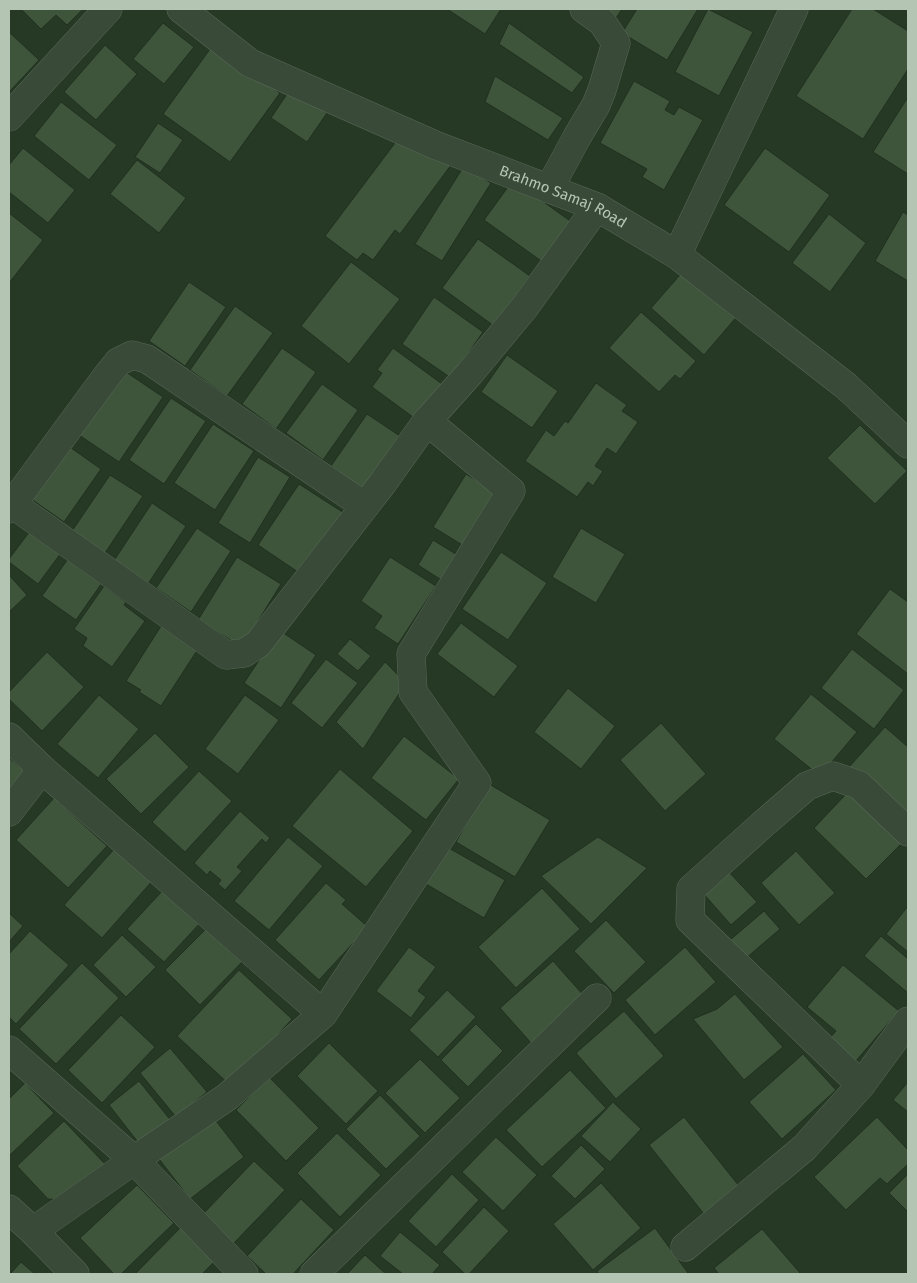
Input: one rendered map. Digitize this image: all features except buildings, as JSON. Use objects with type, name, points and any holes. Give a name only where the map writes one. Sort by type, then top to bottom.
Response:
[{"type":"street","points":[[9,117],[108,9]]},
{"type":"street","name":"Brahmo Samaj Road","points":[[181,9],[250,63],[436,145],[597,207],[677,255],[846,386],[908,444]]},
{"type":"street","points":[[549,188],[596,105],[616,43],[602,22],[584,9]]},
{"type":"street","points":[[677,255],[790,10]]},
{"type":"street","points":[[365,506],[147,359],[132,355],[118,362],[11,506],[226,655],[244,653],[258,644],[365,506],[382,484],[427,421],[524,308],[597,207]]},
{"type":"street","points":[[33,1231],[227,1097],[323,1014],[477,784],[413,692],[411,654],[511,491],[427,421]]},
{"type":"street","points":[[9,737],[42,769],[323,1014]]},
{"type":"street","points":[[9,812],[42,769]]},
{"type":"street","points":[[861,1085],[690,920],[691,889],[807,786],[833,776],[859,785],[908,832]]},
{"type":"street","points":[[314,1274],[597,998]]},
{"type":"street","points":[[684,1247],[804,1148],[861,1085],[908,1021]]},
{"type":"street","points":[[9,1050],[134,1160],[244,1274]]},
{"type":"street","points":[[9,1209],[75,1274]]}]
